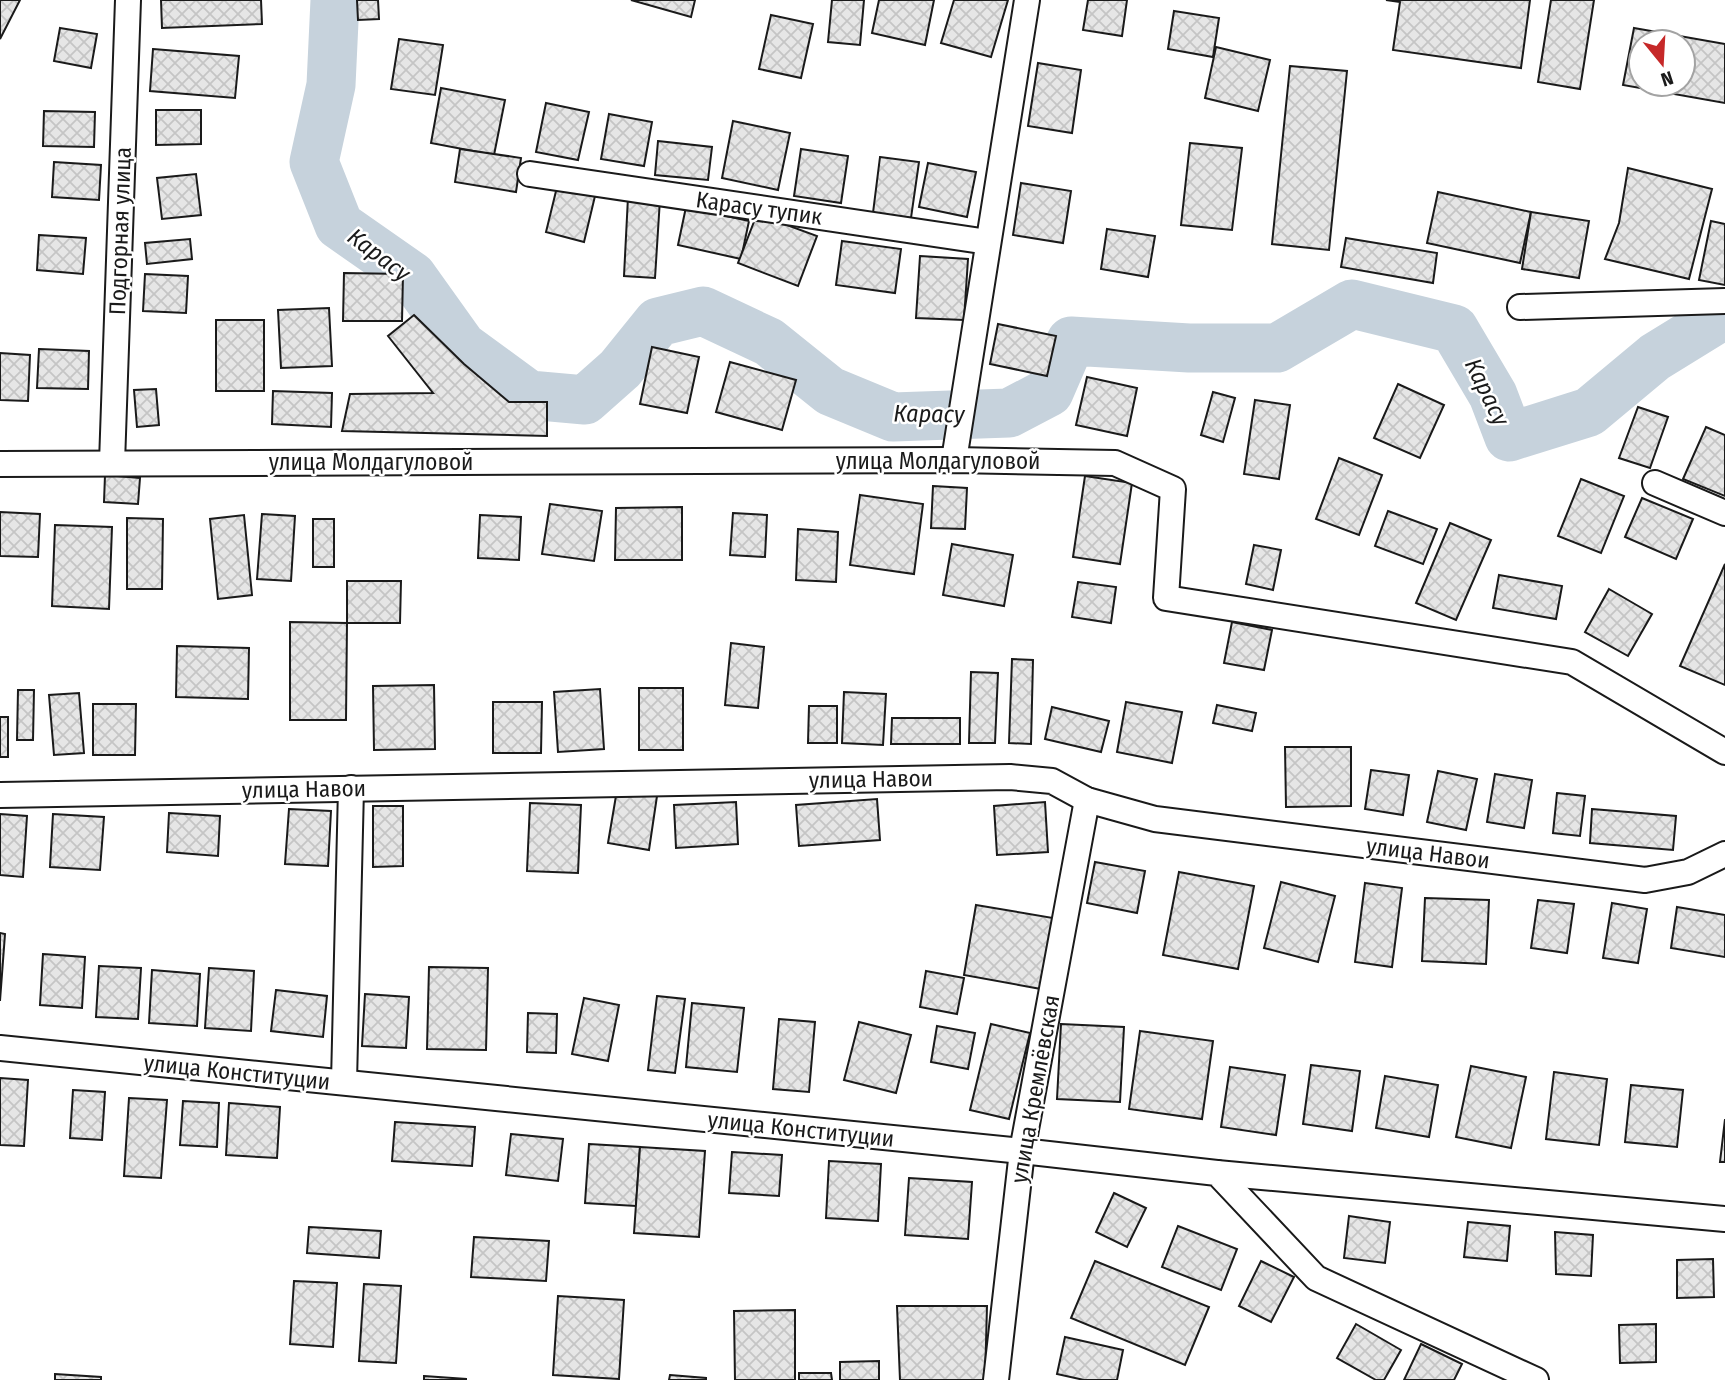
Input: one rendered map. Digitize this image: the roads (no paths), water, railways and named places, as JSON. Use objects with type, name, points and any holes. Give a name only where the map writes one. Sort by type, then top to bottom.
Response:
[{"type":"street","name":"Подгорная улица","points":[[112,463],[128,0]]},
{"type":"street","points":[[954,460],[1027,0]]},
{"type":"street","name":"Карасу тупик","points":[[530,174],[988,242]]},
{"type":"street","points":[[1520,307],[1725,301]]},
{"type":"street","name":"улица Молдагуловой","points":[[0,464],[954,460],[1115,463],[1173,489],[1166,598],[1572,662],[1725,752]]},
{"type":"street","points":[[1655,483],[1725,513]]},
{"type":"street","name":"улица Навои","points":[[0,795],[1010,777],[1052,780],[1087,800],[1155,819],[1645,880],[1688,872],[1725,854]]},
{"type":"street","points":[[344,1082],[351,788]]},
{"type":"street","name":"улица Кремлёвская","points":[[996,1380],[1022,1151],[1087,800]]},
{"type":"street","name":"улица Конституции","points":[[0,1048],[1022,1151],[1217,1174],[1725,1219]]},
{"type":"street","points":[[1217,1174],[1316,1278],[1536,1380]]},
{"type":"waterway","name":"Карасу","points":[[335,0],[331,85],[314,162],[339,225],[412,276],[462,346],[529,395],[585,400],[620,369],[658,322],[703,311],[769,342],[830,391],[893,417],[1009,413],[1049,392],[1071,341],[1189,348],[1277,348],[1352,304],[1454,329],[1493,395],[1509,437],[1589,412],[1655,357],[1725,314]]}]
